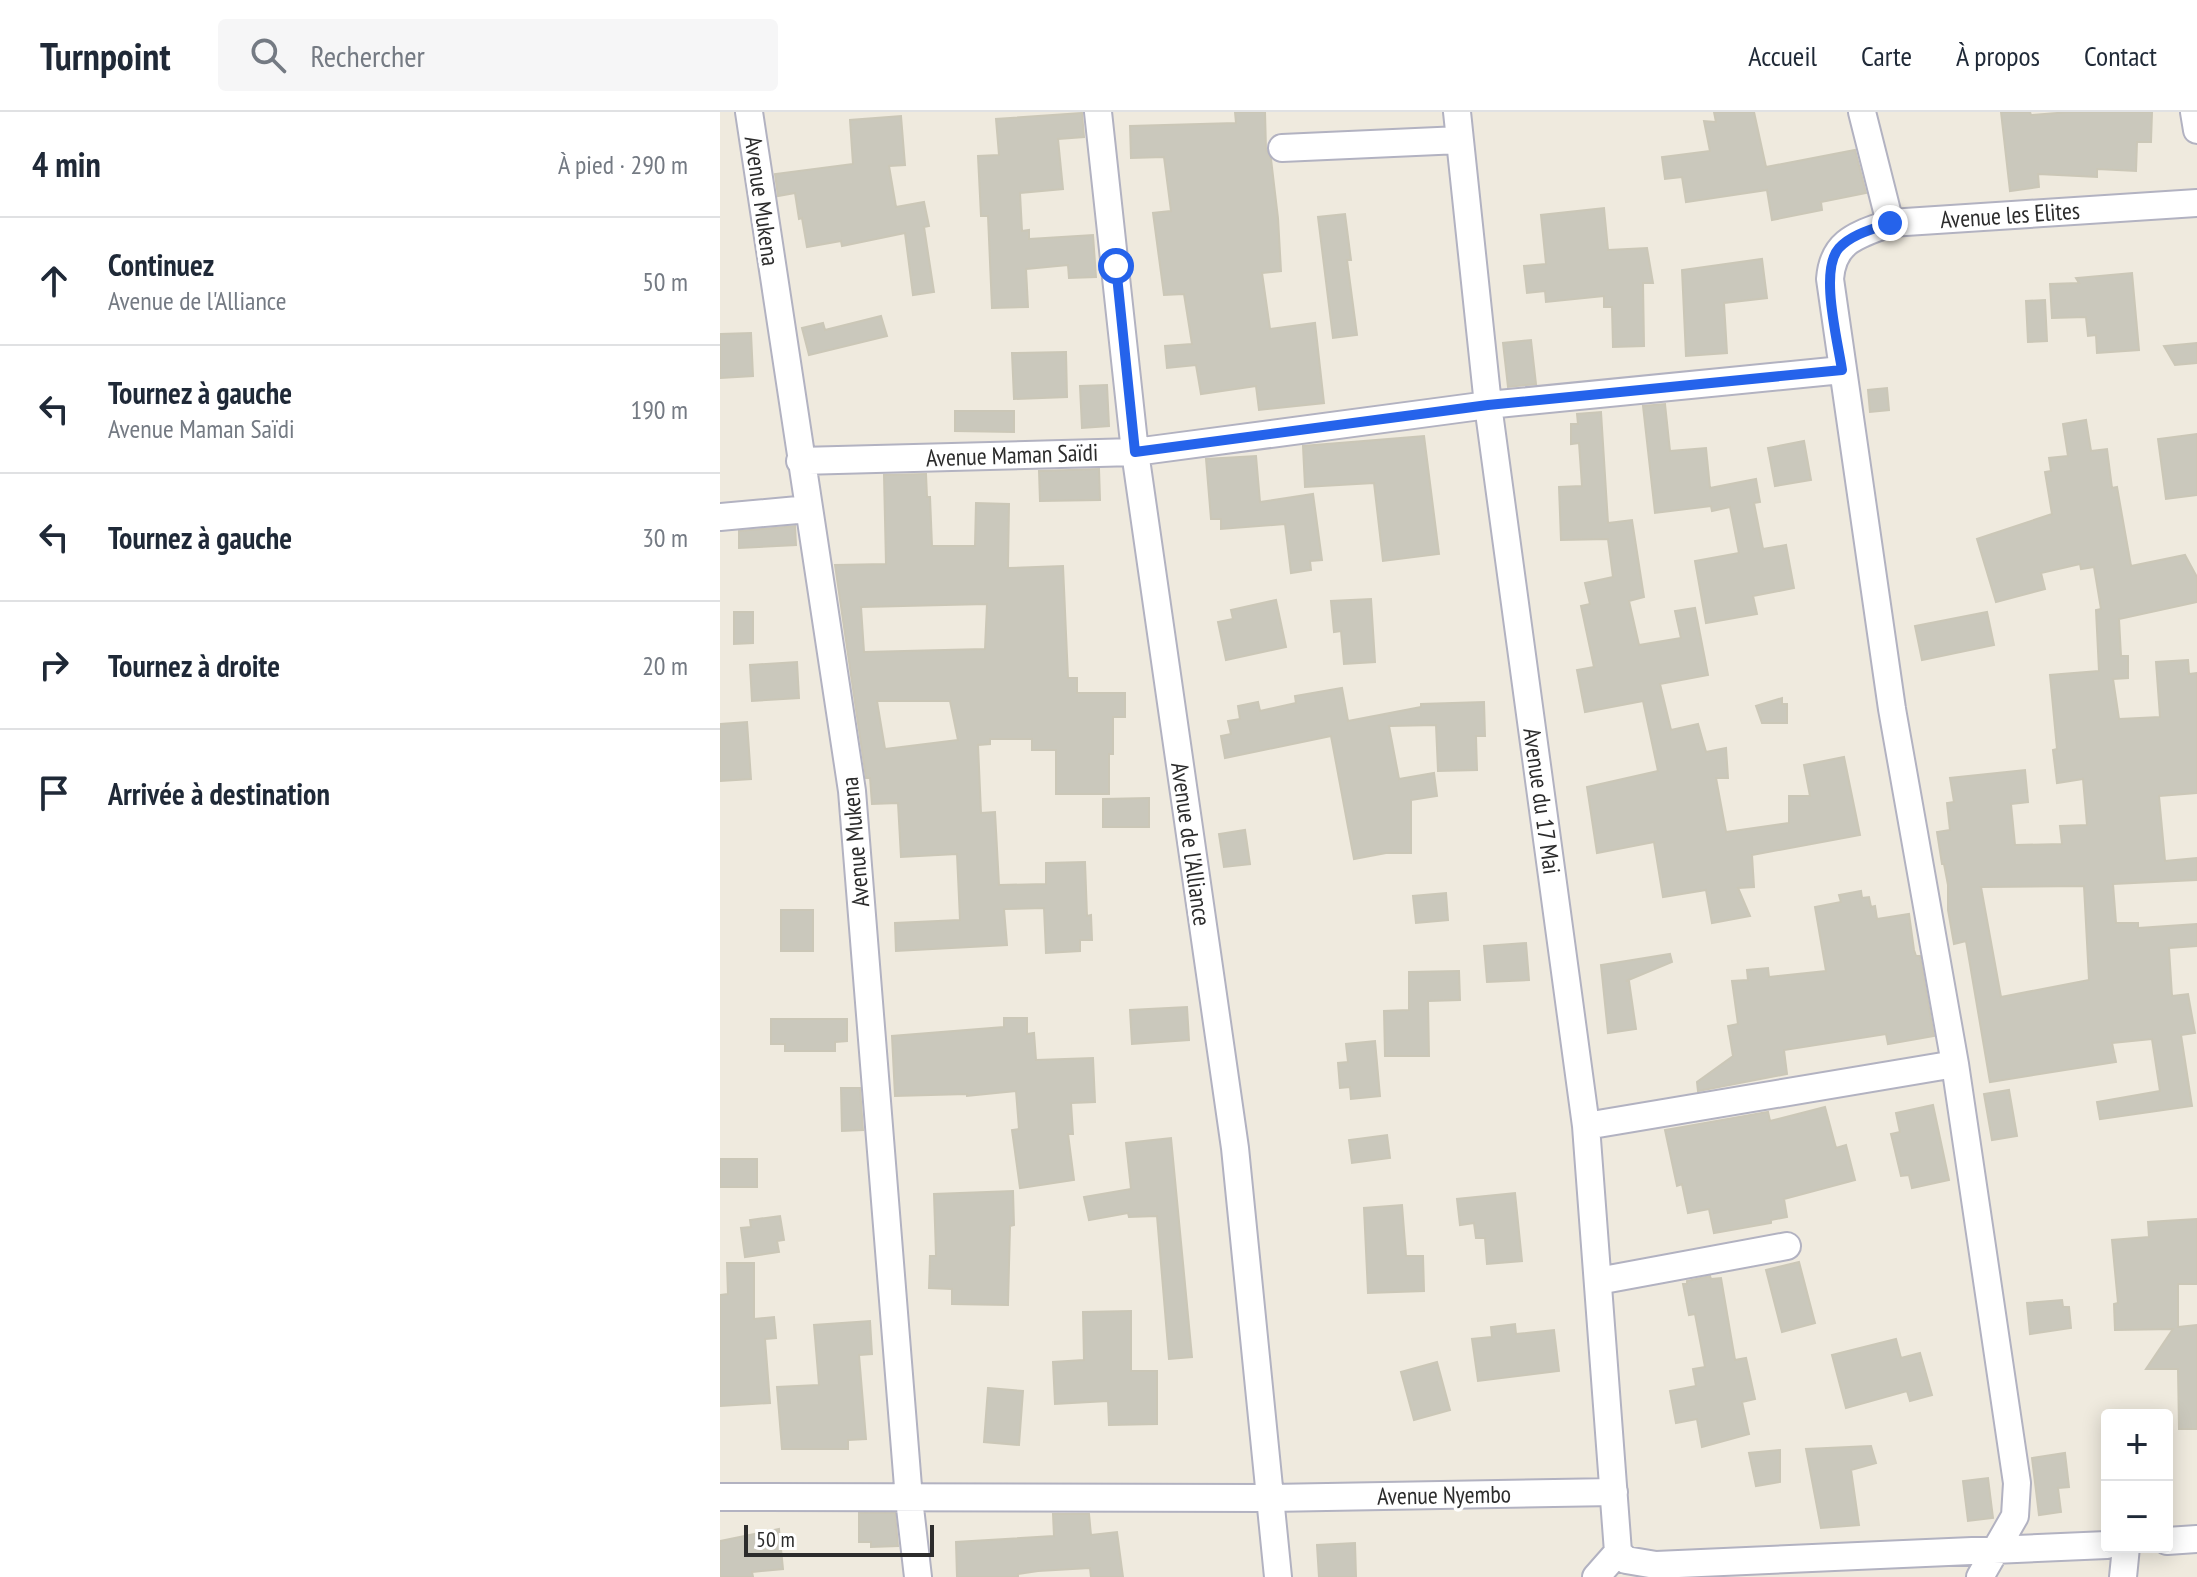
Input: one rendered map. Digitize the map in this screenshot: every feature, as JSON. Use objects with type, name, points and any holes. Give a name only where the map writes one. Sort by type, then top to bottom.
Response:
[{"type":"street","name":"Avenue Mukena","points":[[749,112],[852,791],[909,1499],[918,1577]]},
{"type":"street","name":"Avenue de l'Alliance","points":[[1098,112],[1135,452],[1235,1148],[1278,1577]]},
{"type":"street","name":"Avenue du 17 Mai","points":[[1457,112],[1488,405],[1586,1126],[1614,1492]]},
{"type":"street","points":[[1862,112],[1890,223]]},
{"type":"street","points":[[2194,112],[2197,130]]},
{"type":"street","points":[[1282,148],[1460,140]]},
{"type":"street","name":"Avenue les Elites","points":[[1980,1577],[2015,1516],[2017,1483],[1955,1064],[1892,709],[1832,302],[1831,262],[1839,248],[1856,236],[1890,223],[2197,203]]},
{"type":"street","name":"Avenue Maman Saïdi","points":[[800,461],[1135,452],[1488,405],[1842,370]]},
{"type":"street","points":[[720,517],[809,509]]},
{"type":"street","points":[[1586,1126],[1955,1064]]},
{"type":"street","points":[[1598,1281],[1787,1246]]},
{"type":"street","points":[[1614,1492],[1618,1552],[1626,1560],[1656,1565],[2101,1545]]},
{"type":"street","name":"Avenue Nyembo","points":[[720,1497],[1269,1498],[1614,1492]]},
{"type":"street","points":[[2173,1541],[2197,1539]]},
{"type":"street","points":[[1596,1577],[1618,1552]]},
{"type":"street","points":[[2123,1577],[2125,1553]]},
{"type":"building","points":[[1235,112],[1265,112],[1266,149],[1271,159],[1281,271],[1262,273],[1270,329],[1315,323],[1324,403],[1259,410],[1256,386],[1201,394],[1196,365],[1167,368],[1165,346],[1192,344],[1184,294],[1164,295],[1153,213],[1171,211],[1164,157],[1131,158],[1130,126],[1236,123]]},
{"type":"building","points":[[1714,112],[1754,112],[1766,167],[1855,150],[1866,193],[1821,202],[1822,210],[1772,220],[1767,190],[1686,202],[1682,177],[1665,179],[1662,157],[1710,151],[1704,121],[1716,122]]},
{"type":"building","points":[[2001,112],[2030,112],[2031,115],[2152,112],[2151,142],[2137,142],[2136,171],[2097,169],[2097,177],[2038,174],[2039,187],[2010,191]]},
{"type":"building","points":[[1082,113],[1084,137],[1058,139],[1063,189],[1020,193],[1022,231],[1029,230],[1029,239],[1093,235],[1096,277],[1069,278],[1068,265],[1026,269],[1028,307],[992,308],[988,216],[981,216],[978,156],[999,155],[996,119]]},
{"type":"building","points":[[901,116],[905,165],[889,166],[896,207],[924,202],[929,226],[924,227],[934,292],[913,295],[905,233],[842,246],[841,241],[807,247],[795,193],[778,196],[775,174],[853,164],[850,120]]},
{"type":"building","points":[[1604,208],[1608,250],[1647,248],[1653,283],[1643,283],[1644,346],[1613,347],[1612,307],[1604,307],[1604,296],[1546,302],[1545,291],[1527,293],[1524,266],[1546,264],[1541,215]]},
{"type":"building","points":[[1345,214],[1351,260],[1347,260],[1357,335],[1333,338],[1318,217]]},
{"type":"building","points":[[1762,259],[1767,298],[1724,303],[1727,353],[1686,356],[1682,270]]},
{"type":"building","points":[[2132,273],[2139,350],[2097,353],[2096,335],[2088,336],[2086,317],[2052,318],[2050,284],[2079,283],[2076,278]]},
{"type":"building","points":[[2045,300],[2047,341],[2028,342],[2026,301]]},
{"type":"building","points":[[881,316],[887,336],[809,355],[802,328],[823,323],[825,330]]},
{"type":"building","points":[[751,333],[753,376],[720,378],[720,334]]},
{"type":"building","points":[[1531,340],[1536,384],[1508,387],[1503,343]]},
{"type":"building","points":[[2197,343],[2197,363],[2175,365],[2164,346]]},
{"type":"building","points":[[1066,352],[1067,397],[1014,399],[1012,353]]},
{"type":"building","points":[[1107,385],[1109,426],[1082,428],[1080,386]]},
{"type":"building","points":[[1887,388],[1889,410],[1870,412],[1868,390]]},
{"type":"building","points":[[1665,404],[1670,451],[1706,448],[1710,488],[1756,479],[1760,502],[1754,503],[1763,549],[1786,545],[1794,588],[1753,596],[1757,614],[1706,623],[1695,561],[1739,553],[1730,507],[1712,511],[1711,506],[1655,513],[1643,406]]},
{"type":"building","points":[[955,411],[1014,411],[1014,432],[955,431]]},
{"type":"building","points":[[1601,412],[1608,523],[1632,520],[1644,597],[1629,601],[1639,645],[1681,638],[1675,611],[1695,608],[1708,675],[1660,684],[1671,730],[1698,724],[1706,752],[1726,748],[1728,778],[1716,778],[1726,832],[1789,823],[1789,796],[1810,796],[1804,765],[1844,757],[1860,835],[1752,855],[1754,887],[1738,888],[1750,916],[1712,923],[1706,890],[1663,897],[1654,842],[1597,853],[1587,787],[1658,771],[1643,701],[1585,712],[1577,670],[1594,667],[1581,606],[1590,604],[1585,583],[1613,577],[1608,539],[1561,540],[1559,487],[1582,486],[1579,443],[1571,444],[1571,424],[1578,424],[1577,414]]},
{"type":"building","points":[[2086,420],[2091,451],[2107,449],[2112,488],[2117,487],[2131,566],[2185,555],[2197,577],[2197,602],[2119,619],[2121,656],[2128,656],[2128,678],[2113,679],[2119,719],[2160,717],[2156,662],[2188,660],[2189,674],[2197,673],[2197,793],[2159,796],[2165,861],[2197,858],[2197,880],[2113,884],[2116,923],[2138,923],[2138,928],[2197,924],[2197,946],[2169,948],[2172,996],[2188,994],[2195,1033],[2181,1035],[2192,1106],[2100,1119],[2097,1102],[2160,1091],[2152,1039],[2112,1043],[2116,1062],[1990,1082],[1966,941],[1954,944],[1948,910],[1948,885],[1937,832],[1950,830],[1947,803],[1954,802],[1950,778],[2025,770],[2028,802],[2011,804],[2015,845],[2062,844],[2060,826],[2087,825],[2083,779],[2057,783],[2050,675],[2099,671],[2096,610],[2101,609],[2094,567],[2081,569],[2080,564],[2041,573],[2045,589],[1996,602],[1977,539],[2052,514],[2045,472],[2051,471],[2049,458],[2068,456],[2063,424]],"holes":[[[2084,886],[2089,980],[2001,997],[1981,887]]]},
{"type":"building","points":[[2197,434],[2197,495],[2166,499],[2158,439]]},
{"type":"building","points":[[1424,436],[1439,554],[1383,561],[1374,483],[1305,487],[1303,446]]},
{"type":"building","points":[[1804,441],[1811,480],[1775,486],[1768,448]]},
{"type":"building","points":[[1256,456],[1260,502],[1313,494],[1322,560],[1310,561],[1311,570],[1291,573],[1285,524],[1221,529],[1221,519],[1211,519],[1206,459]]},
{"type":"building","points":[[1099,469],[1100,500],[1040,501],[1039,471]]},
{"type":"building","points":[[926,474],[932,546],[975,546],[976,503],[1009,504],[1008,568],[1063,566],[1068,678],[1077,678],[1077,693],[1125,693],[1125,717],[1113,717],[1109,794],[1056,794],[1056,750],[1032,750],[1032,739],[990,739],[990,744],[978,745],[981,813],[995,812],[999,885],[1046,884],[1046,863],[1085,862],[1087,916],[1091,915],[1092,940],[1080,940],[1080,951],[1046,953],[1044,908],[1004,909],[1007,945],[896,951],[895,923],[960,920],[957,854],[901,857],[898,803],[872,804],[870,778],[866,778],[835,565],[886,564],[884,475]],"holes":[[[987,604],[985,649],[864,652],[861,607]],[[877,701],[950,701],[958,740],[885,749]]]},
{"type":"building","points":[[795,526],[796,545],[739,548],[739,531]]},
{"type":"building","points":[[1371,599],[1375,662],[1344,664],[1341,631],[1334,632],[1331,601]]},
{"type":"building","points":[[1276,600],[1286,647],[1226,660],[1218,622],[1233,619],[1231,610]]},
{"type":"building","points":[[734,612],[753,612],[753,643],[734,644]]},
{"type":"building","points":[[1987,612],[1994,645],[1922,660],[1915,626]]},
{"type":"building","points":[[797,662],[799,698],[752,701],[750,665]]},
{"type":"building","points":[[1342,688],[1348,721],[1421,707],[1421,704],[1484,702],[1485,736],[1476,736],[1477,770],[1438,771],[1436,725],[1389,726],[1399,779],[1434,773],[1437,796],[1411,800],[1411,853],[1386,853],[1354,859],[1331,736],[1225,758],[1221,736],[1231,734],[1228,721],[1240,719],[1238,706],[1258,702],[1260,711],[1296,703],[1295,696]]},
{"type":"building","points":[[1782,698],[1782,704],[1787,704],[1787,723],[1762,723],[1756,706]]},
{"type":"building","points":[[747,722],[751,779],[720,781],[720,724]]},
{"type":"building","points":[[1149,798],[1149,827],[1103,827],[1103,799]]},
{"type":"building","points":[[1245,830],[1250,864],[1224,867],[1219,834]]},
{"type":"building","points":[[1861,891],[1862,898],[1869,897],[1871,907],[1875,906],[1877,919],[1909,914],[1934,1036],[1888,1044],[1886,1034],[1784,1050],[1787,1074],[1698,1091],[1697,1082],[1733,1056],[1728,1026],[1738,1024],[1732,981],[1748,980],[1747,970],[1768,968],[1769,977],[1826,971],[1815,907],[1841,902],[1839,895]]},
{"type":"building","points":[[1446,893],[1448,920],[1416,923],[1413,896]]},
{"type":"building","points":[[781,910],[813,910],[813,951],[781,951]]},
{"type":"building","points":[[1526,943],[1529,980],[1487,982],[1484,946]]},
{"type":"building","points":[[1670,954],[1672,962],[1626,981],[1629,981],[1636,1029],[1608,1033],[1601,965]]},
{"type":"building","points":[[1459,971],[1460,1000],[1428,1001],[1429,1056],[1385,1056],[1384,1011],[1409,1010],[1409,972]]},
{"type":"building","points":[[1187,1007],[1189,1040],[1132,1044],[1130,1010]]},
{"type":"building","points":[[1004,1018],[1027,1018],[1027,1034],[1034,1033],[1036,1060],[1093,1058],[1095,1102],[1071,1103],[1073,1134],[1068,1134],[1074,1180],[1020,1188],[1012,1130],[1019,1129],[1016,1091],[967,1096],[895,1096],[892,1036],[1004,1027]]},
{"type":"building","points":[[771,1019],[847,1019],[847,1041],[835,1042],[835,1051],[785,1051],[785,1044],[771,1044]]},
{"type":"building","points":[[1375,1041],[1380,1096],[1351,1099],[1350,1087],[1340,1088],[1338,1063],[1348,1062],[1346,1044]]},
{"type":"building","points":[[841,1088],[860,1088],[863,1130],[842,1131]]},
{"type":"building","points":[[2009,1090],[2017,1136],[1992,1140],[1984,1094]]},
{"type":"building","points":[[1933,1105],[1949,1180],[1912,1188],[1909,1175],[1901,1176],[1891,1134],[1900,1132],[1896,1113]]},
{"type":"building","points":[[1825,1107],[1836,1148],[1846,1145],[1855,1180],[1784,1199],[1787,1217],[1771,1220],[1771,1223],[1714,1233],[1709,1209],[1688,1213],[1682,1184],[1677,1186],[1665,1130],[1768,1112],[1770,1121]]},
{"type":"building","points":[[1387,1135],[1390,1158],[1352,1163],[1349,1140]]},
{"type":"building","points":[[1171,1138],[1192,1357],[1169,1359],[1157,1216],[1129,1217],[1128,1213],[1089,1220],[1084,1197],[1131,1189],[1126,1143]]},
{"type":"building","points":[[720,1159],[757,1159],[757,1187],[720,1187]]},
{"type":"building","points":[[1013,1191],[1014,1225],[1010,1226],[1008,1305],[952,1304],[952,1289],[929,1288],[930,1256],[936,1256],[934,1194]]},
{"type":"building","points":[[1515,1193],[1522,1261],[1487,1264],[1485,1238],[1476,1238],[1474,1223],[1460,1225],[1457,1199]]},
{"type":"building","points":[[1402,1205],[1406,1256],[1423,1256],[1424,1291],[1368,1293],[1364,1208]]},
{"type":"building","points":[[780,1216],[784,1240],[777,1241],[779,1252],[745,1257],[741,1228],[751,1227],[750,1220]]},
{"type":"building","points":[[2197,1219],[2197,1284],[2178,1284],[2178,1327],[2197,1325],[2197,1429],[2179,1429],[2178,1369],[2146,1369],[2173,1329],[2115,1330],[2114,1304],[2118,1303],[2112,1240],[2149,1237],[2148,1222]]},
{"type":"building","points":[[1799,1262],[1815,1323],[1782,1332],[1766,1270]]},
{"type":"building","points":[[727,1263],[754,1263],[754,1319],[774,1317],[776,1338],[765,1339],[770,1403],[720,1406],[720,1295],[728,1294]]},
{"type":"building","points":[[1710,1276],[1711,1279],[1721,1278],[1735,1360],[1746,1358],[1755,1399],[1742,1402],[1749,1434],[1702,1447],[1697,1419],[1676,1423],[1670,1391],[1696,1386],[1693,1369],[1705,1367],[1695,1314],[1689,1315],[1683,1284]]},
{"type":"building","points":[[2062,1300],[2063,1307],[2069,1307],[2071,1328],[2030,1334],[2027,1303]]},
{"type":"building","points":[[1131,1311],[1131,1371],[1157,1371],[1157,1424],[1109,1425],[1108,1401],[1055,1404],[1053,1362],[1084,1360],[1083,1312]]},
{"type":"building","points":[[870,1321],[872,1354],[859,1355],[866,1439],[848,1440],[848,1449],[782,1449],[777,1387],[819,1385],[814,1325]]},
{"type":"building","points":[[1515,1324],[1516,1334],[1554,1330],[1559,1371],[1478,1381],[1472,1339],[1492,1337],[1491,1327]]},
{"type":"building","points":[[1896,1339],[1901,1358],[1920,1353],[1932,1395],[1910,1401],[1907,1391],[1846,1408],[1832,1355]]},
{"type":"building","points":[[1437,1362],[1450,1410],[1414,1420],[1401,1372]]},
{"type":"building","points":[[988,1388],[1023,1391],[1019,1445],[984,1442]]},
{"type":"building","points":[[1871,1446],[1876,1463],[1851,1470],[1859,1525],[1821,1528],[1806,1449]]},
{"type":"building","points":[[1780,1450],[1780,1482],[1756,1486],[1749,1453]]},
{"type":"building","points":[[2065,1453],[2069,1487],[2058,1488],[2061,1512],[2039,1515],[2032,1458]]},
{"type":"building","points":[[1988,1478],[1993,1518],[1968,1521],[1963,1481]]},
{"type":"building","points":[[859,1513],[895,1513],[898,1546],[871,1547],[871,1542],[859,1542]]},
{"type":"building","points":[[1053,1514],[1089,1514],[1091,1535],[1117,1532],[1123,1577],[1091,1577],[1090,1568],[1038,1571],[1018,1574],[1018,1577],[957,1577],[956,1542],[1054,1536]]},
{"type":"building","points":[[779,1529],[783,1569],[752,1572],[753,1577],[720,1577],[720,1541]]},
{"type":"building","points":[[1355,1543],[1356,1577],[1319,1577],[1317,1545]]},
{"type":"route","points":[[1116,266],[1135,452],[1488,405],[1842,370],[1832,302],[1831,262],[1839,248],[1856,236],[1890,223]]}]
